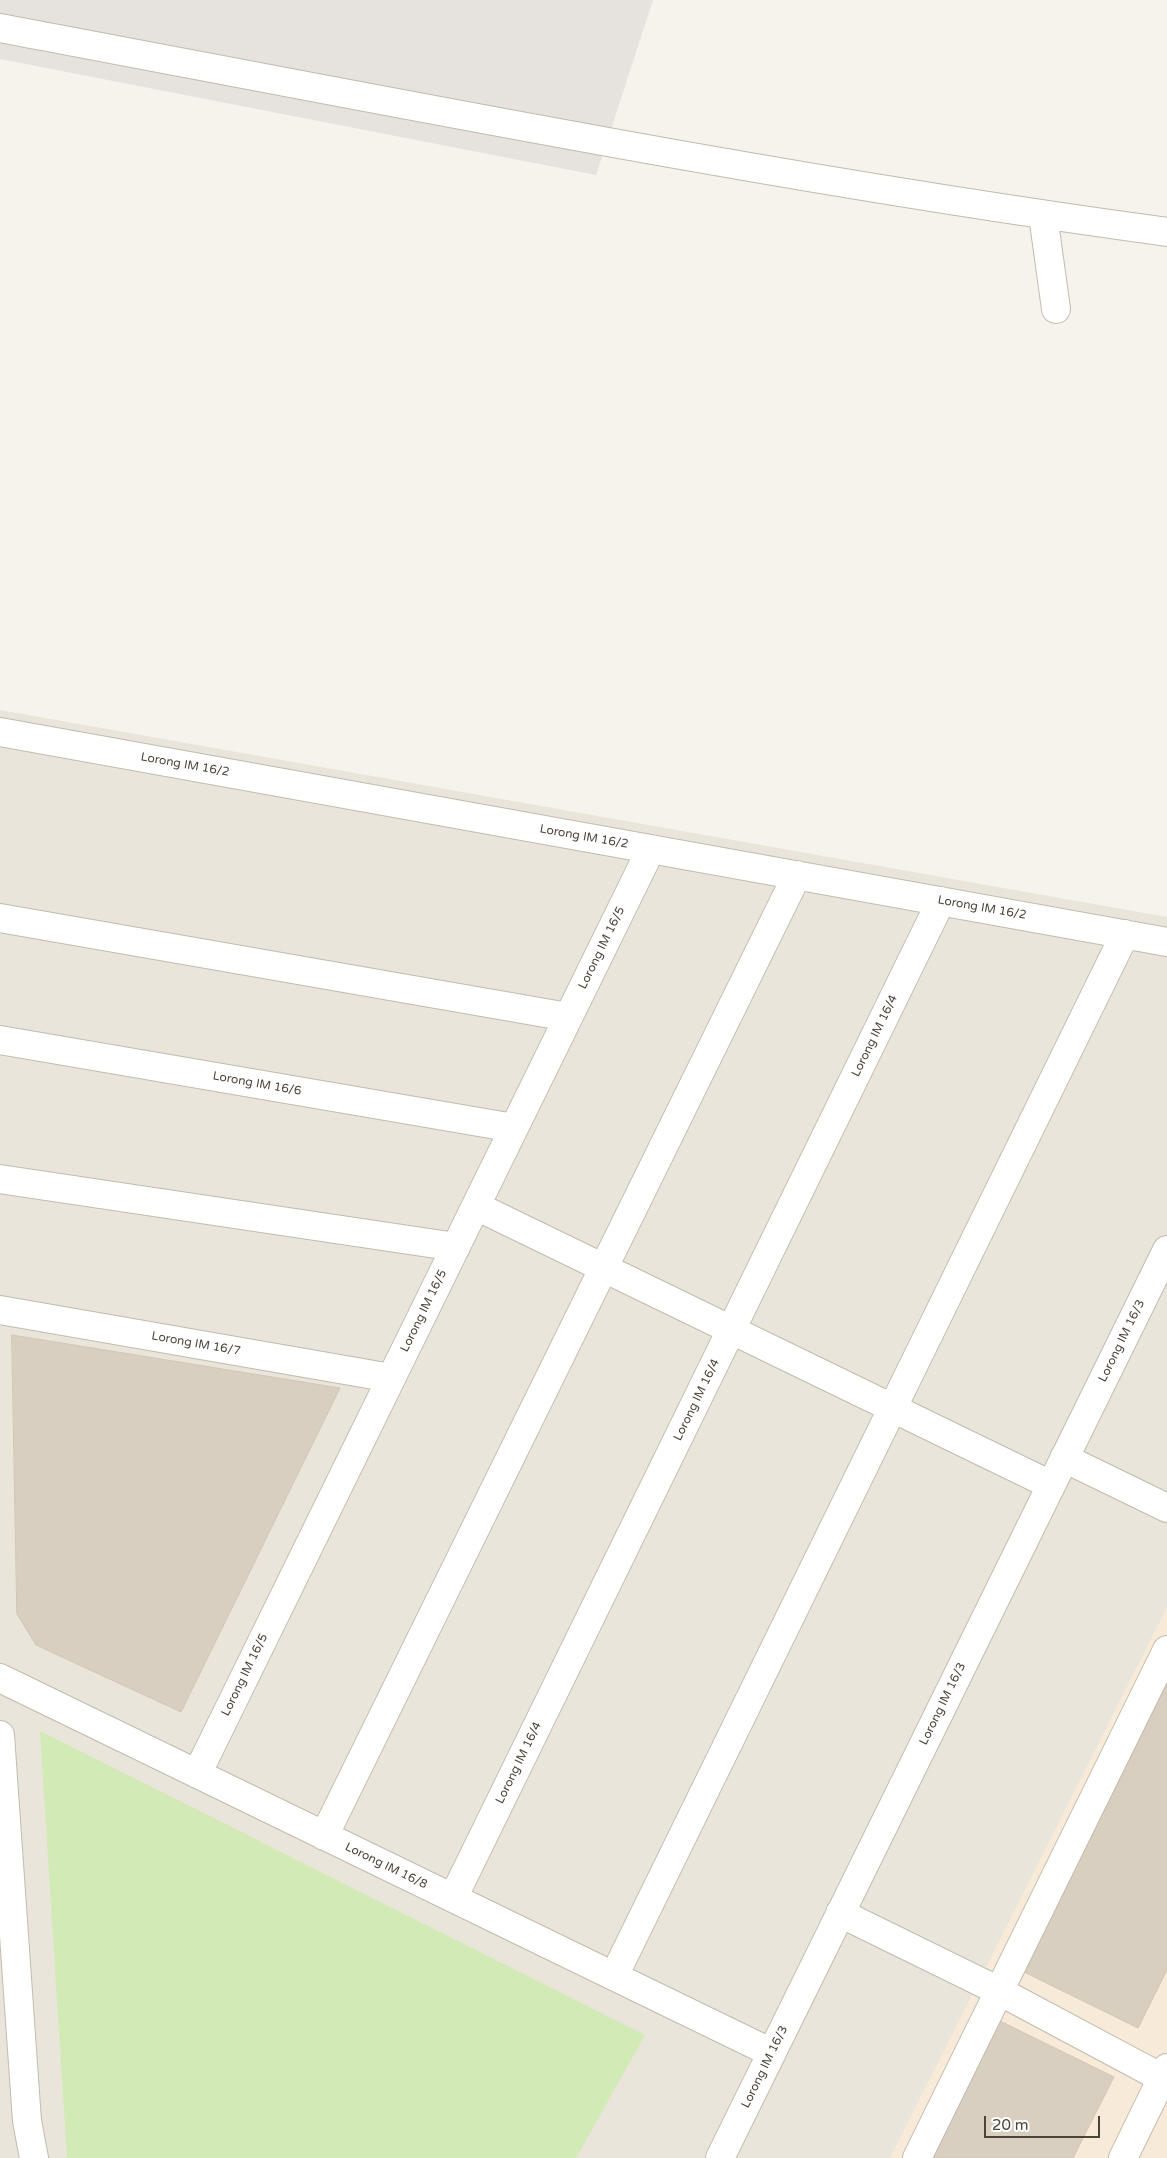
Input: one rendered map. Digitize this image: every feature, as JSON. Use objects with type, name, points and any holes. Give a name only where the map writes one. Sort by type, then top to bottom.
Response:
[{"type":"street","points":[[0,28],[609,143],[1043,215],[1167,232]]},
{"type":"street","points":[[1043,215],[1056,309]]},
{"type":"street","name":"Lorong IM 16/2","points":[[0,732],[1167,942]]},
{"type":"street","name":"Lorong IM 16/5","points":[[197,1774],[651,849]]},
{"type":"street","points":[[324,1836],[797,875]]},
{"type":"street","name":"Lorong IM 16/4","points":[[452,1898],[941,901]]},
{"type":"street","points":[[0,918],[568,1017]]},
{"type":"street","points":[[614,1976],[1125,934]]},
{"type":"street","name":"Lorong IM 16/6","points":[[0,1040],[514,1128]]},
{"type":"street","points":[[0,1179],[456,1247]]},
{"type":"street","points":[[476,1206],[1051,1485]]},
{"type":"street","name":"Lorong IM 16/3","points":[[720,2158],[1167,1250]]},
{"type":"street","name":"Lorong IM 16/7","points":[[0,1310],[391,1378]]},
{"type":"street","points":[[1064,1458],[1167,1508]]},
{"type":"street","points":[[917,2158],[1167,1650]]},
{"type":"street","name":"Lorong IM 16/8","points":[[0,1678],[772,2053]]},
{"type":"street","points":[[0,1734],[27,2121],[34,2158]]},
{"type":"street","points":[[840,1913],[1165,2073],[1123,2158]]},
{"type":"shaded area","points":[[0,0],[653,0],[596,175],[0,59]]},
{"type":"shaded area","points":[[0,710],[1167,917],[1167,1608],[890,2158],[0,2158]]},
{"type":"shaded area","points":[[1167,1608],[1167,2158],[890,2158]]},
{"type":"green space","points":[[40,1731],[645,2035],[576,2158],[67,2158]]},
{"type":"building","points":[[12,1335],[340,1388],[181,1712],[36,1645],[17,1614]]},
{"type":"building","points":[[1167,1685],[1167,1970],[1138,2028],[1024,1972]]},
{"type":"building","points":[[1000,2021],[1114,2077],[1073,2158],[932,2158]]}]
